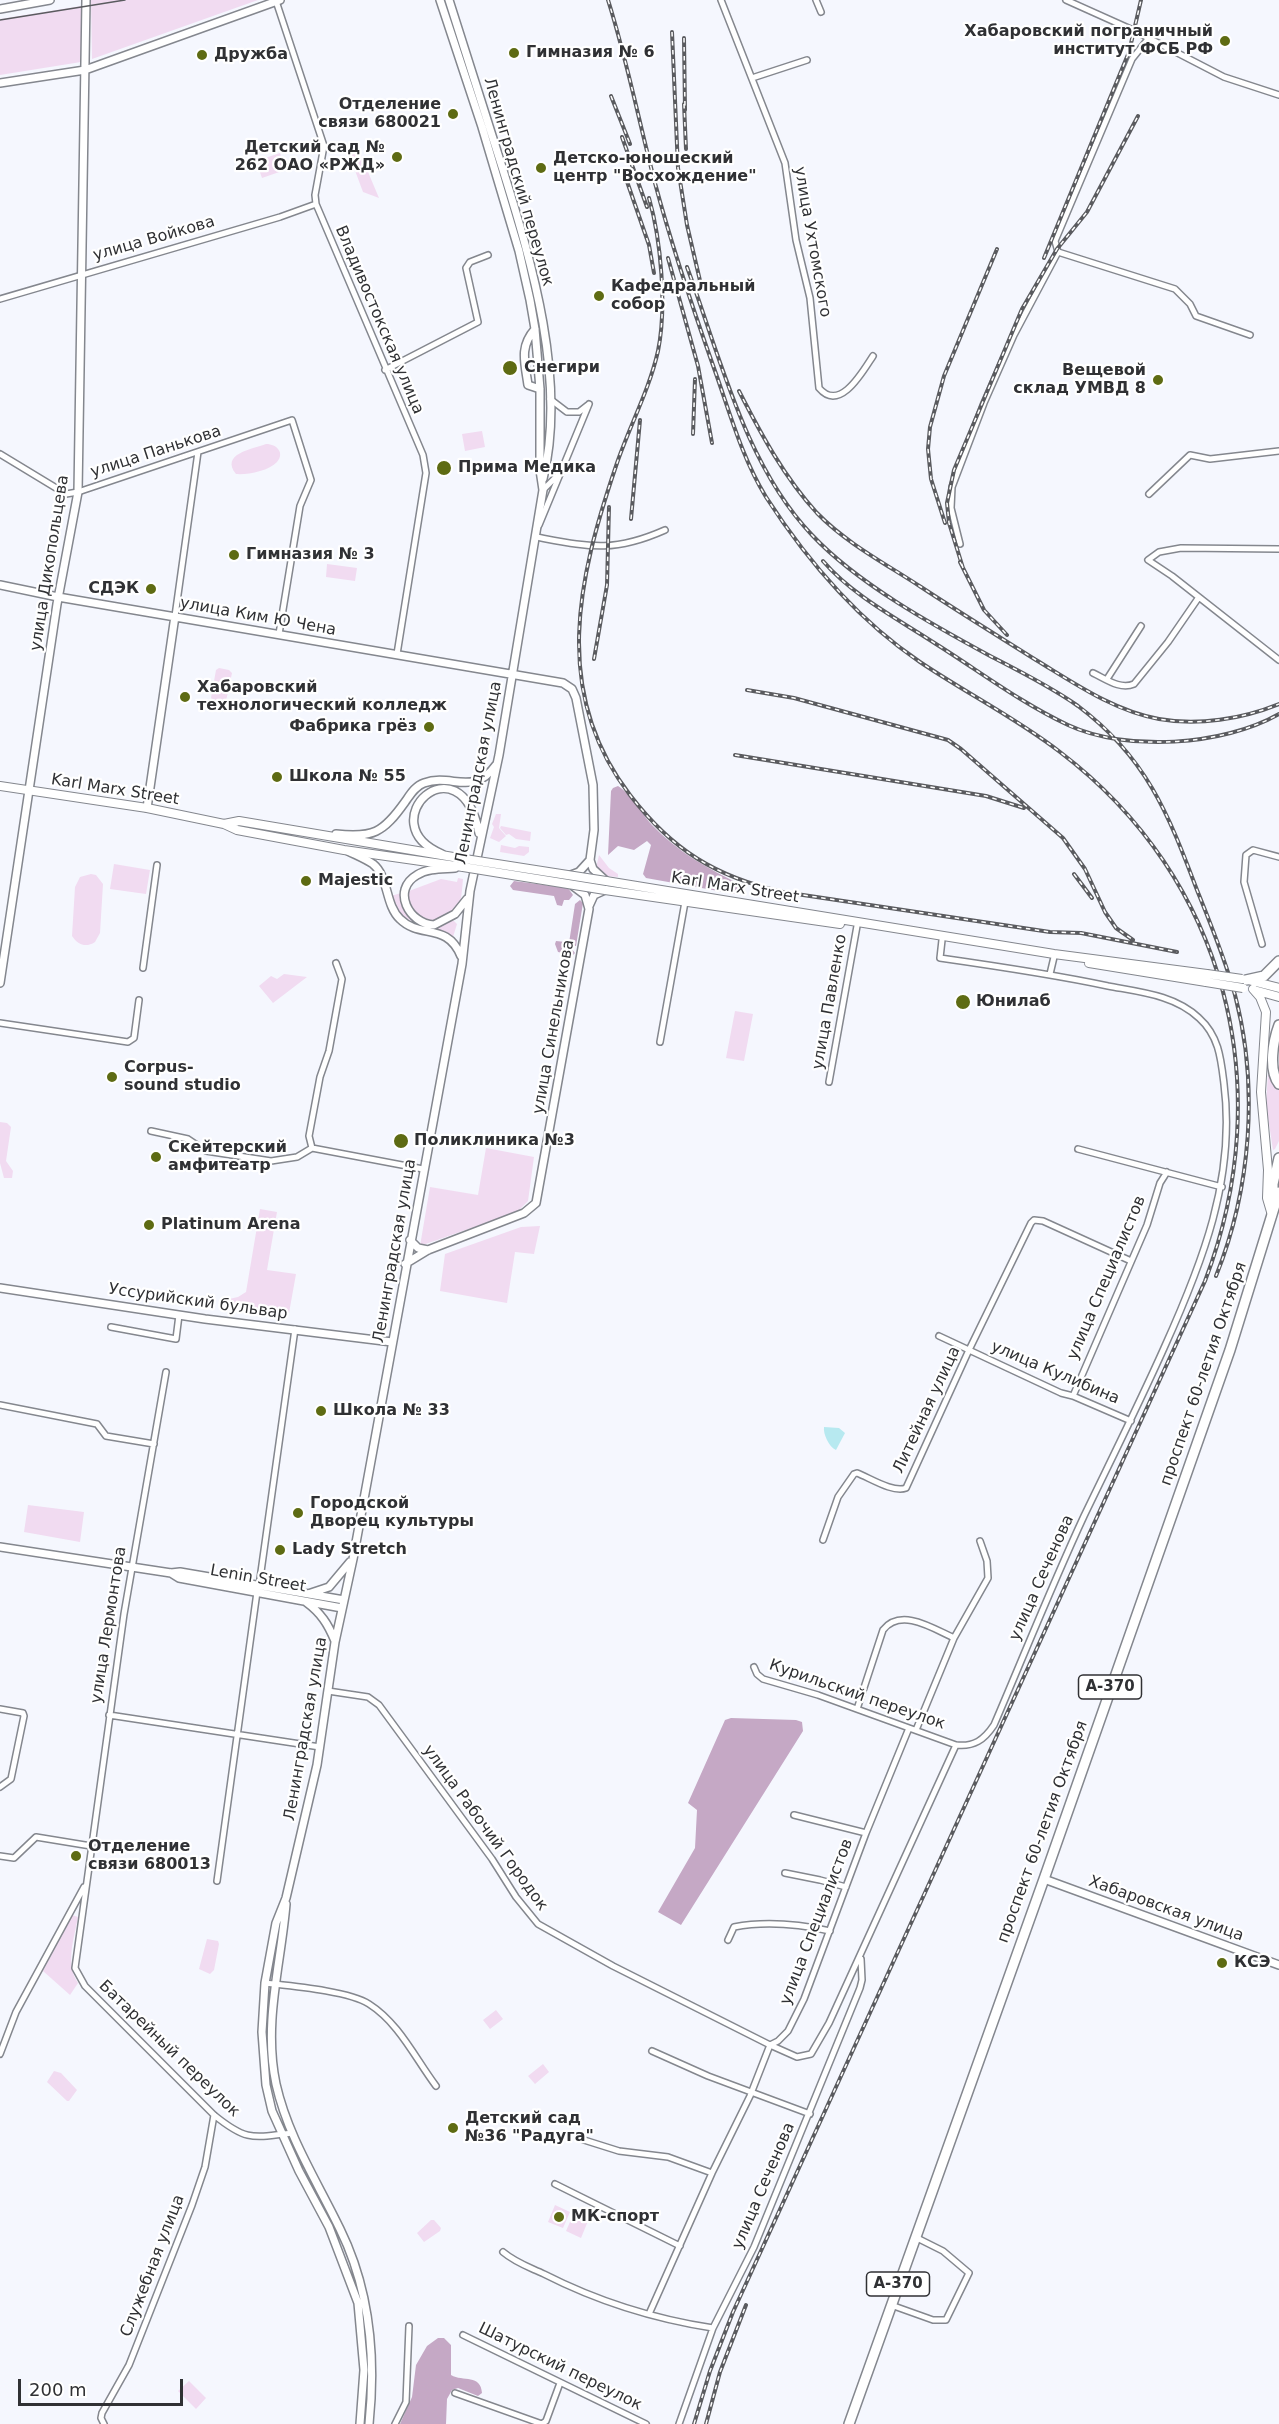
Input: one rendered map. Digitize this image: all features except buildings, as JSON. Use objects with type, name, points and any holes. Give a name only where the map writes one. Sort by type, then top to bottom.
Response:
[{"type":"highway","points":[[1244,982],[1264,976],[1279,961]]},
{"type":"highway","points":[[1279,1025],[1273,1074],[1279,1084]]},
{"type":"highway","name":"проспект 60-летия Октября","points":[[1272,1215],[1273,1184],[1279,1158]]},
{"type":"highway","name":"проспект 60-летия Октября","points":[[849,2424],[1230,1350],[1279,1192]]},
{"type":"highway","points":[[1272,1215],[1279,1198]]},
{"type":"main road","points":[[0,9],[50,0]]},
{"type":"main road","name":"улица Дикопольцева","points":[[0,983],[58,597],[78,492],[86,0]]},
{"type":"main road","name":"Ленинградский переулок","points":[[440,0],[482,127],[519,251],[535,329],[540,389],[540,470],[543,482]]},
{"type":"main road","name":"Ленинградский переулок","points":[[448,0],[529,256],[544,326],[550,398],[550,438],[536,534]]},
{"type":"main road","points":[[0,83],[85,70],[278,1]]},
{"type":"main road","points":[[535,329],[525,344],[525,363],[528,385],[540,389]]},
{"type":"main road","name":"Ленинградская улица","points":[[286,1898],[320,1747],[335,1642],[353,1559],[405,1264],[462,962],[470,891],[498,759],[536,534]]},
{"type":"main road","name":"улица Ким Ю Чена","points":[[0,585],[58,597],[512,674]]},
{"type":"main road","points":[[147,808],[175,616]]},
{"type":"main road","points":[[512,674],[559,682],[575,693],[593,784],[594,830],[590,860],[593,869],[606,886]]},
{"type":"main road","points":[[317,833],[357,836],[374,833],[387,825],[420,785],[436,781],[469,783],[480,780],[493,769],[498,759]]},
{"type":"main road","name":"Karl Marx Street","points":[[0,786],[147,808],[225,824],[237,830],[345,850],[567,875],[606,886],[685,902],[1206,978]]},
{"type":"main road","points":[[480,838],[470,807],[460,794],[449,789],[435,790],[422,797],[415,811],[415,827],[422,841],[432,849],[464,863],[573,886],[606,886]]},
{"type":"main road","name":"Karl Marx Street","points":[[225,824],[239,821],[317,833],[464,863]]},
{"type":"main road","points":[[345,850],[375,865],[393,910],[399,919],[407,924],[430,928],[441,923],[455,914],[464,904],[470,891]]},
{"type":"main road","points":[[567,875],[579,872],[590,860]]},
{"type":"main road","points":[[462,962],[459,950],[451,939],[416,919],[408,910],[404,896],[413,877],[422,872],[464,863]]},
{"type":"main road","points":[[573,886],[585,895],[589,909]]},
{"type":"main road","points":[[589,909],[594,896],[606,886]]},
{"type":"main road","name":"Karl Marx Street","points":[[606,886],[1206,978]]},
{"type":"main road","name":"улица Синельникова","points":[[405,1264],[428,1250],[525,1213],[536,1203],[589,909]]},
{"type":"main road","points":[[1206,978],[1279,988]]},
{"type":"main road","points":[[1244,982],[1260,997],[1266,1012],[1261,1092],[1268,1170],[1267,1198],[1272,1215]]},
{"type":"main road","points":[[1253,989],[1279,997]]},
{"type":"main road","points":[[410,1240],[418,1248],[428,1250]]},
{"type":"main road","name":"Уссурийский бульвар","points":[[0,1288],[179,1315],[392,1342]]},
{"type":"main road","name":"Lenin Street","points":[[0,1547],[343,1604]]},
{"type":"main road","points":[[335,1642],[325,1620],[305,1598],[329,1587],[353,1559]]},
{"type":"main road","name":"Хабаровская улица","points":[[1044,1879],[1279,1965]]},
{"type":"main road","points":[[286,1898],[276,1923],[266,1983],[262,2057],[272,2111],[299,2171],[329,2227],[352,2282],[361,2325],[363,2397],[360,2424]]},
{"type":"main road","points":[[286,1898],[274,1984],[272,2056],[278,2091],[292,2133],[340,2229],[359,2276],[369,2325],[372,2398],[369,2424]]},
{"type":"street","name":"улица Ухтомского","points":[[721,0],[785,163],[796,240],[810,298],[819,388],[826,394],[836,395],[847,390],[858,380],[873,356]]},
{"type":"street","points":[[816,0],[820,12]]},
{"type":"street","points":[[1066,0],[1224,76],[1279,94]]},
{"type":"street","name":"Владивостокская улица","points":[[278,1],[324,147],[315,195],[316,204],[423,455],[426,473],[397,654]]},
{"type":"street","points":[[960,544],[951,508],[952,487],[984,403],[1014,334],[1058,252],[1055,241],[1132,59],[1148,39]]},
{"type":"street","points":[[752,78],[807,60]]},
{"type":"street","name":"улица Войкова","points":[[0,299],[280,217],[316,204]]},
{"type":"street","points":[[1058,252],[1175,289],[1190,304],[1196,316],[1251,335]]},
{"type":"street","points":[[385,370],[478,322],[466,268],[470,262],[488,255]]},
{"type":"street","name":"Ленинградская улица","points":[[536,534],[589,405],[579,412],[567,412],[550,398]]},
{"type":"street","name":"улица Панькова","points":[[0,454],[66,494],[78,492],[292,420],[311,480],[300,506],[279,634]]},
{"type":"street","points":[[1149,494],[1190,455],[1210,459],[1279,451]]},
{"type":"street","points":[[175,616],[198,452]]},
{"type":"street","points":[[543,490],[562,469]]},
{"type":"street","points":[[536,534],[592,547],[607,547],[645,539],[665,530]]},
{"type":"street","points":[[1279,549],[1181,548],[1159,552],[1148,560],[1172,576],[1279,660]]},
{"type":"street","points":[[1093,673],[1117,685],[1127,687],[1137,682],[1199,597]]},
{"type":"street","points":[[1107,679],[1141,626]]},
{"type":"street","points":[[1262,944],[1244,882],[1246,855],[1250,850],[1279,857]]},
{"type":"street","points":[[144,969],[157,864]]},
{"type":"street","points":[[660,1042],[685,902]]},
{"type":"street","name":"улица Павленко","points":[[829,1082],[857,926]]},
{"type":"street","name":"улица Сеченова","points":[[811,2054],[830,2023],[956,1744],[969,1745],[979,1742],[988,1735],[994,1725],[1086,1513],[1131,1421],[1199,1266],[1222,1187],[1227,1134],[1226,1098],[1221,1058],[1213,1033],[1190,1009],[1166,998],[1050,974],[940,958],[942,940]]},
{"type":"street","points":[[1050,974],[1054,957]]},
{"type":"street","points":[[312,1148],[309,1136],[318,1086],[329,1051],[342,979],[336,963]]},
{"type":"street","points":[[0,1023],[128,1042],[134,1038],[139,1000]]},
{"type":"street","points":[[151,1131],[188,1139],[206,1150],[271,1161],[297,1157],[312,1148],[423,1169]]},
{"type":"street","points":[[1078,1149],[1222,1187]]},
{"type":"street","name":"улица Специалистов","points":[[1073,1396],[1147,1225],[1160,1183],[1167,1172]]},
{"type":"street","name":"Литейная улица","points":[[823,1540],[843,1486],[854,1474],[857,1473],[892,1488],[901,1490],[906,1488],[969,1350],[1034,1220],[1043,1221],[1131,1261]]},
{"type":"street","points":[[111,1327],[176,1339],[179,1315]]},
{"type":"street","points":[[217,1881],[295,1329]]},
{"type":"street","name":"улица Кулибина","points":[[939,1336],[1061,1393],[1131,1421]]},
{"type":"street","name":"улица Лермонтова","points":[[75,1968],[131,1567],[166,1372]]},
{"type":"street","points":[[0,1405],[97,1424],[106,1436],[154,1444]]},
{"type":"street","points":[[916,1730],[954,1638],[988,1578],[987,1561],[980,1541]]},
{"type":"street","points":[[857,1709],[883,1630],[887,1625],[898,1621],[915,1620],[954,1638]]},
{"type":"street","name":"Курильский переулок","points":[[754,1666],[757,1674],[763,1679],[788,1685],[956,1744]]},
{"type":"street","name":"улица Рабочий Городок","points":[[328,1691],[368,1697],[379,1705],[492,1860],[516,1897],[538,1924],[613,1966],[770,2045],[797,2057],[811,2054]]},
{"type":"street","points":[[0,1709],[23,1713],[24,1716],[11,1779],[0,1787]]},
{"type":"street","points":[[109,1715],[320,1747]]},
{"type":"street","name":"улица Специалистов","points":[[649,2314],[712,2173],[753,2092],[770,2045],[788,2031],[807,1993],[866,1833],[909,1728]]},
{"type":"street","points":[[794,1815],[866,1833]]},
{"type":"street","points":[[0,1856],[14,1858],[36,1837],[91,1846]]},
{"type":"street","points":[[785,1874],[846,1887]]},
{"type":"street","name":"улица Лермонтова","points":[[0,2054],[16,2012],[87,1883]]},
{"type":"street","points":[[728,1940],[734,1928],[744,1926],[786,1923],[830,1931]]},
{"type":"street","name":"улица Сеченова","points":[[679,2424],[713,2328],[754,2247],[860,1988],[861,1956]]},
{"type":"street","name":"Батарейный переулок","points":[[75,1968],[85,1986],[214,2115],[242,2135],[255,2137],[292,2133]]},
{"type":"street","points":[[266,1983],[304,1987],[367,2002],[403,2039],[436,2085]]},
{"type":"street","points":[[652,2051],[708,2076],[810,2114]]},
{"type":"street","name":"Служебная улица","points":[[103,2423],[102,2413],[129,2365],[192,2205],[205,2167],[214,2115]]},
{"type":"street","points":[[584,2140],[619,2151],[668,2157],[712,2173]]},
{"type":"street","points":[[555,2184],[680,2246]]},
{"type":"street","points":[[891,2305],[933,2320],[946,2320],[969,2273],[944,2251],[915,2237]]},
{"type":"street","points":[[503,2252],[517,2263],[601,2301],[713,2328]]},
{"type":"street","points":[[395,2424],[406,2403],[409,2326]]},
{"type":"street","name":"Шатурский переулок","points":[[463,2335],[646,2424]]},
{"type":"street","points":[[455,2393],[542,2424],[546,2421],[560,2383]]},
{"type":"shaded area","points":[[91,0],[258,0],[92,59]]},
{"type":"shaded area","points":[[81,6],[81,62],[0,75],[0,19]]},
{"type":"shaded area","points":[[357,146],[379,198],[363,192],[347,149]]},
{"type":"shaded area","points":[[280,153],[285,170],[262,178],[256,161]]},
{"type":"shaded area","points":[[482,431],[485,447],[465,451],[462,434]]},
{"type":"shaded area","points":[[266,444],[279,450],[280,455],[277,462],[258,472],[236,474],[232,467],[235,457],[246,450]]},
{"type":"shaded area","points":[[327,564],[357,568],[355,581],[326,577]]},
{"type":"shaded area","points":[[219,668],[232,673],[226,701],[223,703],[213,701],[211,698],[216,670]]},
{"type":"shaded area","points":[[618,786],[672,844],[744,888],[735,894],[646,878],[643,874],[651,845],[647,841],[634,850],[618,846],[608,855],[611,791]]},
{"type":"shaded area","points":[[496,814],[501,814],[499,828],[506,836],[499,842],[490,838]]},
{"type":"shaded area","points":[[501,826],[531,832],[530,841],[506,835],[500,828]]},
{"type":"shaded area","points":[[501,845],[515,848],[529,847],[529,852],[524,856],[500,852]]},
{"type":"shaded area","points":[[599,855],[609,868],[618,874],[618,877],[605,876],[596,868]]},
{"type":"shaded area","points":[[114,864],[150,870],[146,894],[110,889]]},
{"type":"shaded area","points":[[96,875],[103,884],[100,933],[95,942],[85,945],[77,942],[72,936],[75,887],[80,877]]},
{"type":"shaded area","points":[[458,878],[463,879],[461,899],[457,908],[450,915],[442,919],[425,919],[412,909],[409,891],[441,879],[457,882]]},
{"type":"shaded area","points":[[514,881],[568,888],[573,895],[569,900],[564,900],[562,906],[557,905],[554,896],[513,890],[510,886]]},
{"type":"shaded area","points":[[401,893],[404,909],[417,923],[407,919],[395,906],[391,896]]},
{"type":"shaded area","points":[[580,900],[583,903],[576,946],[571,946],[569,943],[575,904]]},
{"type":"shaded area","points":[[450,921],[457,924],[453,937],[432,928]]},
{"type":"shaded area","points":[[556,941],[566,942],[575,953],[573,955],[558,952]]},
{"type":"shaded area","points":[[284,974],[307,977],[273,1003],[259,986],[271,976],[277,979]]},
{"type":"shaded area","points":[[735,1011],[753,1014],[744,1061],[726,1058]]},
{"type":"shaded area","points":[[1268,1074],[1279,1089],[1279,1141],[1273,1150],[1266,1104]]},
{"type":"shaded area","points":[[0,1122],[7,1123],[11,1127],[6,1161],[13,1171],[12,1178],[4,1178],[0,1163]]},
{"type":"shaded area","points":[[486,1148],[534,1157],[528,1201],[517,1212],[420,1246],[430,1187],[478,1195]]},
{"type":"shaded area","points":[[260,1209],[277,1212],[267,1270],[296,1274],[289,1313],[228,1304],[229,1299],[246,1292]]},
{"type":"shaded area","points":[[540,1226],[534,1254],[515,1252],[507,1303],[440,1291],[445,1254],[521,1227]]},
{"type":"shaded area","points":[[28,1505],[84,1512],[80,1542],[24,1532]]},
{"type":"shaded area","points":[[731,1718],[796,1720],[802,1722],[803,1731],[681,1925],[658,1912],[695,1848],[697,1810],[688,1803],[725,1720]]},
{"type":"shaded area","points":[[72,1915],[78,1917],[71,1960],[78,1983],[70,1995],[43,1971]]},
{"type":"shaded area","points":[[207,1939],[218,1941],[219,1944],[214,1970],[210,1974],[199,1969]]},
{"type":"shaded area","points":[[496,2010],[503,2019],[490,2029],[483,2020]]},
{"type":"shaded area","points":[[543,2064],[549,2072],[535,2084],[528,2076]]},
{"type":"shaded area","points":[[54,2071],[61,2073],[77,2090],[69,2101],[47,2082]]},
{"type":"shaded area","name":"МК-спорт","points":[[555,2205],[570,2212],[563,2228],[548,2222]]},
{"type":"shaded area","points":[[573,2215],[588,2221],[581,2238],[566,2231]]},
{"type":"shaded area","points":[[431,2220],[434,2220],[441,2228],[424,2242],[417,2233]]},
{"type":"shaded area","points":[[438,2338],[444,2338],[451,2345],[451,2375],[475,2381],[481,2387],[482,2393],[478,2396],[458,2388],[452,2390],[447,2399],[446,2424],[400,2424],[412,2397],[416,2365],[427,2346]]},
{"type":"shaded area","points":[[189,2381],[206,2398],[196,2409],[178,2391]]},
{"type":"water","points":[[824,1427],[839,1428],[845,1433],[836,1450],[827,1440]]},
{"type":"tram line","points":[[0,20],[125,0]]},
{"type":"railway","points":[[608,0],[655,183],[676,254],[737,435],[766,497],[816,565],[875,627],[920,662],[1060,752],[1117,803],[1164,861],[1199,924],[1223,991],[1236,1062],[1237,1134],[1227,1208],[1205,1281],[733,2312],[710,2371],[694,2424]]},
{"type":"railway","points":[[1044,258],[1129,52],[1141,0]]},
{"type":"railway","points":[[672,32],[678,168],[687,225],[701,285]]},
{"type":"railway","points":[[684,38],[685,110]]},
{"type":"railway","points":[[611,96],[630,144]]},
{"type":"railway","points":[[684,104],[686,149]]},
{"type":"railway","points":[[963,568],[949,523],[947,503],[954,470],[1022,309],[1057,249],[1087,212],[1138,116]]},
{"type":"railway","points":[[622,137],[647,207]]},
{"type":"railway","points":[[623,170],[649,245],[654,273]]},
{"type":"railway","points":[[649,198],[657,233],[661,274],[661,334],[649,380],[602,508],[583,592],[579,634],[581,675],[589,716],[605,756],[630,795],[662,831],[679,846],[716,869],[759,886],[783,892],[1050,932],[1081,933],[1177,952]]},
{"type":"railway","points":[[945,523],[931,479],[928,449],[930,427],[944,376],[997,249]]},
{"type":"railway","points":[[668,258],[698,366],[712,443]]},
{"type":"railway","points":[[687,267],[723,372],[752,443],[789,507],[812,535],[851,570],[897,602],[945,631],[1047,686],[1078,706],[1121,745],[1138,766],[1165,811],[1227,968],[1243,1030],[1247,1065],[1249,1101],[1244,1173],[1228,1243],[1216,1276]]},
{"type":"railway","points":[[693,434],[695,379]]},
{"type":"railway","points":[[739,391],[784,470],[805,499],[828,524],[867,553],[1080,687],[1126,710],[1174,721],[1220,720],[1250,714],[1279,704]]},
{"type":"railway","points":[[631,519],[640,420]]},
{"type":"railway","points":[[594,659],[607,585],[609,507]]},
{"type":"railway","points":[[823,561],[835,574],[876,606],[1034,707],[1091,734],[1145,742],[1203,739],[1256,725],[1279,714]]},
{"type":"railway","points":[[960,562],[984,610],[1007,635]]},
{"type":"railway","points":[[747,690],[794,698],[948,740],[1063,838],[1085,869],[1105,912],[1116,928],[1133,940]]},
{"type":"railway","points":[[735,755],[986,796],[1024,808]]},
{"type":"railway","points":[[1074,874],[1092,898]]},
{"type":"railway","points":[[706,2424],[720,2372],[746,2305]]},
{"type":"place","name":"Хабаровский пограничный институт ФСБ РФ","points":[[1225,41]]},
{"type":"place","name":"Гимназия № 6","points":[[514,53]]},
{"type":"place","name":"Дружба","points":[[202,55]]},
{"type":"place","name":"Отделение связи 680021","points":[[453,114]]},
{"type":"place","name":"Детский сад № 262 ОАО «РЖД»","points":[[397,157]]},
{"type":"place","name":"Детско-юношеский центр \"Восхождение\"","points":[[541,168]]},
{"type":"place","name":"Кафедральный собор","points":[[599,296]]},
{"type":"place","name":"Снегири","points":[[510,368]]},
{"type":"place","name":"Вещевой склад УМВД 8","points":[[1158,380]]},
{"type":"place","name":"Прима Медика","points":[[444,468]]},
{"type":"place","name":"Гимназия № 3","points":[[234,555]]},
{"type":"place","name":"СДЭК","points":[[151,589]]},
{"type":"place","name":"Хабаровский технологический колледж","points":[[185,697]]},
{"type":"place","name":"Фабрика грёз","points":[[429,727]]},
{"type":"place","name":"Школа № 55","points":[[277,777]]},
{"type":"place","name":"Majestic","points":[[306,881]]},
{"type":"place","name":"Юнилаб","points":[[963,1002]]},
{"type":"place","name":"Corpus- sound studio","points":[[112,1077]]},
{"type":"place","name":"Поликлиника №3","points":[[401,1141]]},
{"type":"place","name":"Скейтерский амфитеатр","points":[[156,1157]]},
{"type":"place","name":"Platinum Arena","points":[[149,1225]]},
{"type":"place","name":"Школа № 33","points":[[321,1411]]},
{"type":"place","name":"Городской Дворец культуры","points":[[298,1513]]},
{"type":"place","name":"Lady Stretch","points":[[280,1550]]},
{"type":"place","name":"Отделение связи 680013","points":[[76,1856]]},
{"type":"place","name":"КСЭ","points":[[1222,1963]]},
{"type":"place","name":"Детский сад №36 \"Радуга\"","points":[[453,2128]]},
{"type":"place","name":"МК-спорт","points":[[559,2217]]}]
